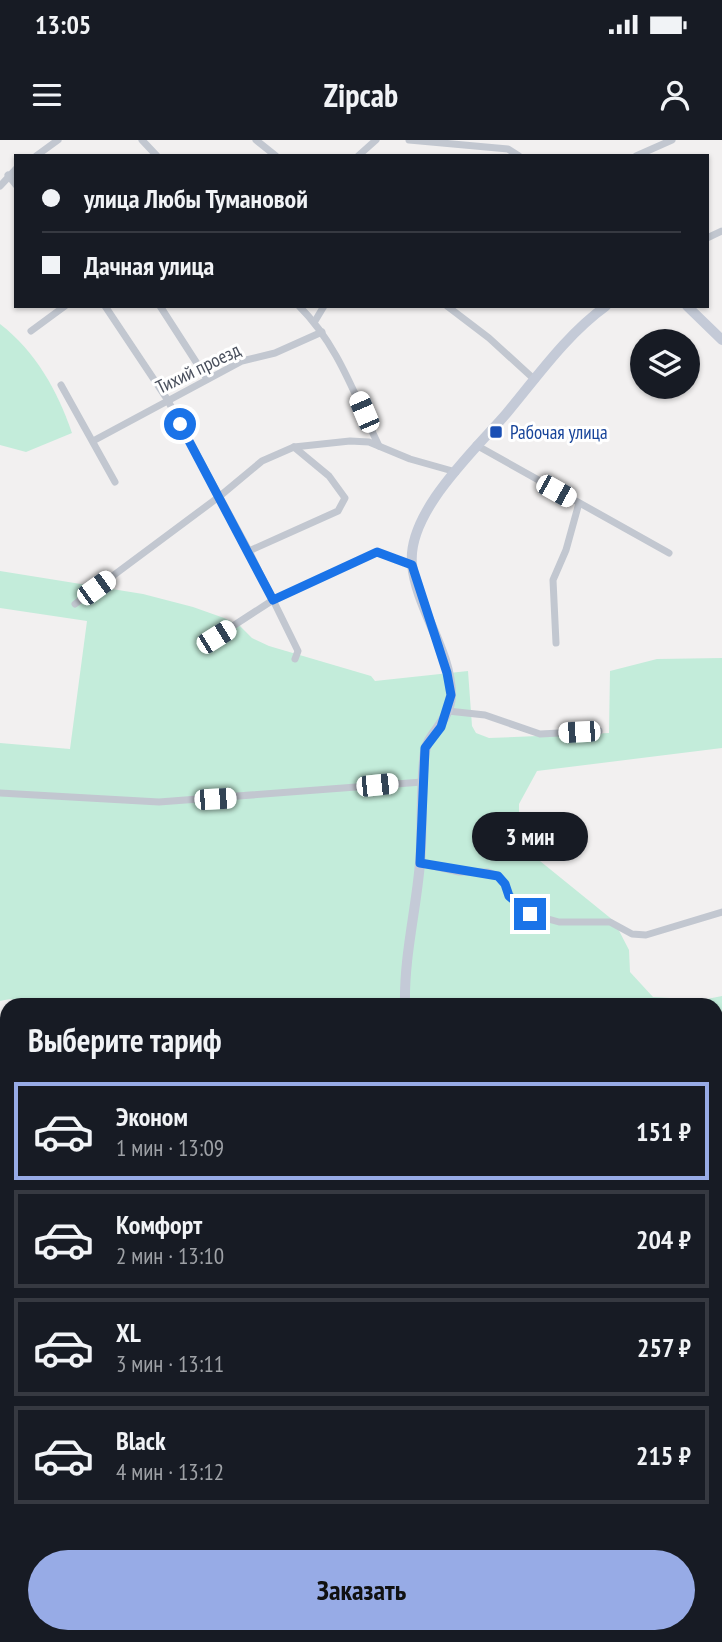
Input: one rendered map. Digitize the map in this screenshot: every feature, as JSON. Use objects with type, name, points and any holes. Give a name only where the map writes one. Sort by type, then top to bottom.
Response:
[{"type":"street","points":[[39,154],[58,140]]},
{"type":"street","points":[[142,140],[155,154]]},
{"type":"street","points":[[256,140],[274,154]]},
{"type":"street","points":[[360,154],[376,140]]},
{"type":"street","points":[[409,140],[508,149],[516,154]]},
{"type":"street","points":[[640,154],[672,140]]},
{"type":"street","points":[[0,187],[14,170]]},
{"type":"street","points":[[8,175],[14,182]]},
{"type":"street","points":[[31,331],[62,308]]},
{"type":"street","points":[[106,308],[167,399],[220,496],[298,651],[295,659]]},
{"type":"street","points":[[161,308],[207,379]]},
{"type":"street","points":[[301,308],[322,332],[346,371],[379,446]]},
{"type":"street","points":[[314,321],[323,308]]},
{"type":"street","points":[[450,308],[489,338],[535,380]]},
{"type":"street","points":[[405,998],[407,951],[420,863],[425,748],[441,727],[451,695],[447,673],[412,565],[414,542],[456,472],[476,446],[590,318],[603,308]]},
{"type":"street","points":[[689,308],[722,340]]},
{"type":"street","name":"Тихий проезд","points":[[93,441],[167,399],[243,361],[275,353],[322,332]]},
{"type":"street","points":[[61,385],[116,482]]},
{"type":"street","points":[[75,604],[220,496],[262,461],[293,447],[350,441],[379,446],[410,459],[456,472]]},
{"type":"street","points":[[476,446],[669,553]]},
{"type":"street","points":[[249,551],[338,511],[345,498],[329,476],[293,447]]},
{"type":"street","points":[[556,643],[553,580],[566,550],[579,503]]},
{"type":"street","points":[[216,637],[273,600],[377,552],[412,565]]},
{"type":"street","points":[[448,711],[485,715],[540,734],[599,731]]},
{"type":"street","points":[[0,793],[159,802],[422,782]]},
{"type":"street","points":[[420,863],[459,872],[488,872],[498,876],[505,884],[509,896],[530,914],[559,922],[610,922],[632,934],[658,932],[722,912]]},
{"type":"green space","points":[[0,324],[35,359],[52,387],[72,433],[26,452],[0,445]]},
{"type":"green space","points":[[0,571],[143,594],[193,607],[240,626],[252,638],[269,646],[371,676],[375,681],[468,671],[472,726],[476,733],[489,738],[609,733],[610,671],[657,659],[722,658],[722,748],[537,771],[519,804],[519,844],[614,921],[629,950],[630,972],[653,997],[669,998],[0,998],[0,743],[70,749],[87,621],[0,608]]},
{"type":"place","name":"Рабочая улица","points":[[496,432]]},
{"type":"route","points":[[180,424],[273,600],[377,552],[412,565],[447,673],[451,695],[441,727],[425,748],[420,863],[459,872],[488,872],[498,876],[505,884],[509,896],[530,914]]}]
